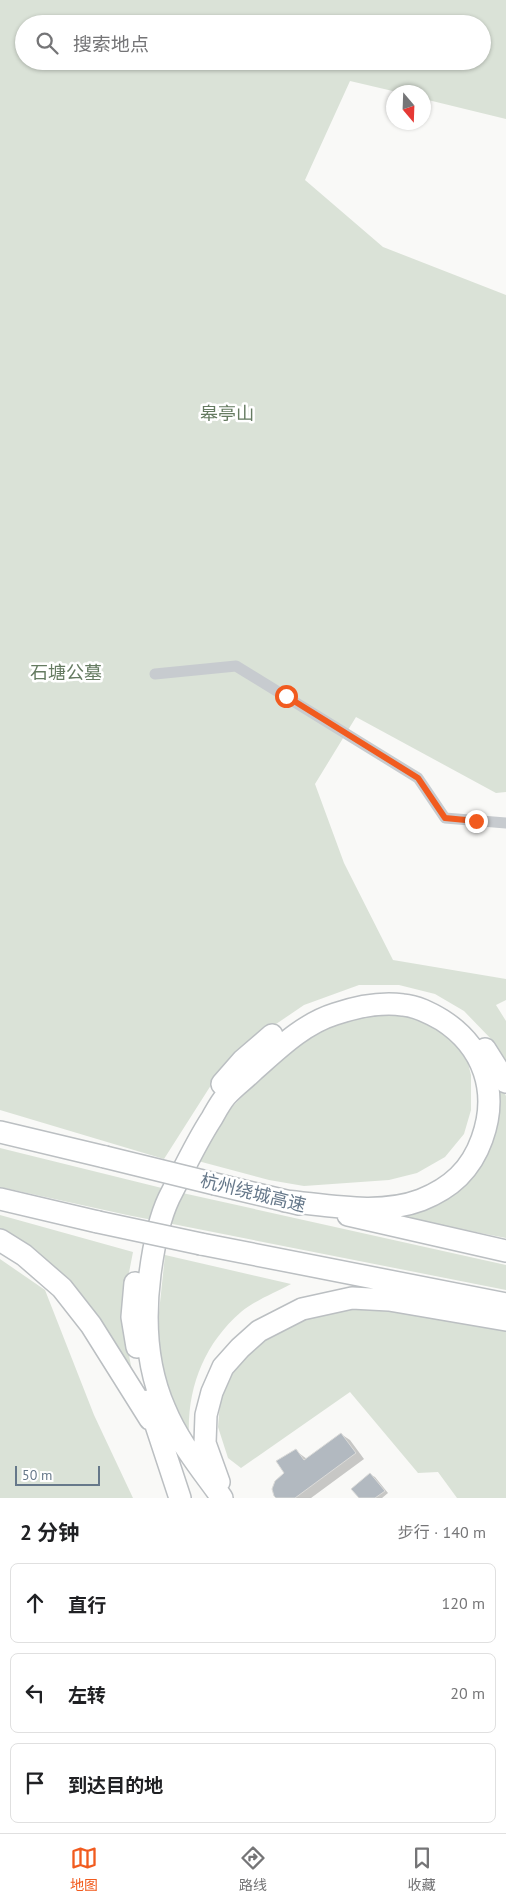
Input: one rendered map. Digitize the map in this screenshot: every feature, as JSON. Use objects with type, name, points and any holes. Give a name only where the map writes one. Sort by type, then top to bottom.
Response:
[{"type":"highway","points":[[180,1498],[161,1436],[149,1406],[132,1316],[138,1254],[154,1199],[190,1127],[203,1106],[244,1060],[272,1035],[299,1017],[355,996],[386,992],[416,996],[440,1005],[460,1019],[494,1062],[506,1082]]},
{"type":"highway","points":[[222,1498],[200,1468],[166,1412],[155,1383],[147,1342],[147,1294],[152,1257],[166,1204],[201,1134],[225,1097],[293,1035],[332,1014],[366,1006],[402,1005],[426,1011],[453,1028],[466,1040],[482,1063],[490,1095],[488,1124],[476,1156],[452,1184],[420,1200],[392,1207],[362,1207],[284,1201]]},
{"type":"highway","name":"杭州绕城高速","points":[[0,1132],[284,1201],[506,1251]]},
{"type":"highway","points":[[0,1199],[201,1244],[506,1304]]},
{"type":"highway","points":[[0,1240],[24,1255],[62,1288],[91,1325],[161,1436]]},
{"type":"highway","points":[[227,1498],[205,1444],[206,1415],[212,1392],[223,1367],[259,1331],[302,1309],[352,1298],[389,1300],[506,1320]]},
{"type":"street","points":[[155,674],[236,666],[418,778],[445,818],[506,823]]},
{"type":"green space","name":"皋亭山","points":[[0,0],[506,0],[506,119],[431,101],[431,85],[386,85],[386,89],[350,81],[305,180],[383,247],[506,295],[506,792],[496,793],[356,717],[315,784],[344,863],[393,960],[506,979],[506,1000],[496,1005],[506,1021],[506,1067],[493,1041],[464,1011],[435,994],[399,985],[359,985],[304,1005],[257,1037],[220,1071],[164,1159],[0,1110]]},
{"type":"green space","points":[[385,1008],[420,1015],[465,1051],[471,1075],[471,1110],[464,1134],[445,1157],[417,1173],[389,1180],[304,1186],[269,1180],[198,1161],[218,1122],[257,1081],[296,1046],[329,1026]]},
{"type":"green space","points":[[495,1073],[506,1096],[506,1238],[388,1215],[485,1158],[500,1111]]},
{"type":"green space","points":[[0,1148],[178,1192],[506,1265],[506,1290],[127,1215],[0,1187]]},
{"type":"green space","points":[[0,1215],[133,1252],[126,1288],[124,1329],[132,1371],[29,1247],[0,1229]]},
{"type":"green space","points":[[165,1255],[291,1284],[246,1308],[217,1338],[200,1368],[195,1384],[189,1418],[189,1436],[170,1403],[156,1341]]},
{"type":"green space","points":[[0,1259],[45,1290],[94,1415],[133,1498],[0,1498]]},
{"type":"green space","points":[[370,1304],[506,1328],[506,1498],[457,1498],[438,1472],[418,1473],[350,1392],[241,1468],[228,1458],[218,1427],[221,1391],[233,1363],[271,1331],[299,1317]]},
{"type":"building","points":[[341,1433],[356,1453],[295,1498],[276,1498],[274,1496],[272,1489],[275,1481],[284,1473],[276,1461],[296,1449],[304,1460]]},
{"type":"building","points":[[370,1473],[385,1491],[375,1498],[359,1498],[351,1489]]},
{"type":"route","points":[[286,696],[418,778],[445,818],[476,821]]},
{"type":"park label","name":"石塘公墓","points":[[66,673]]}]
